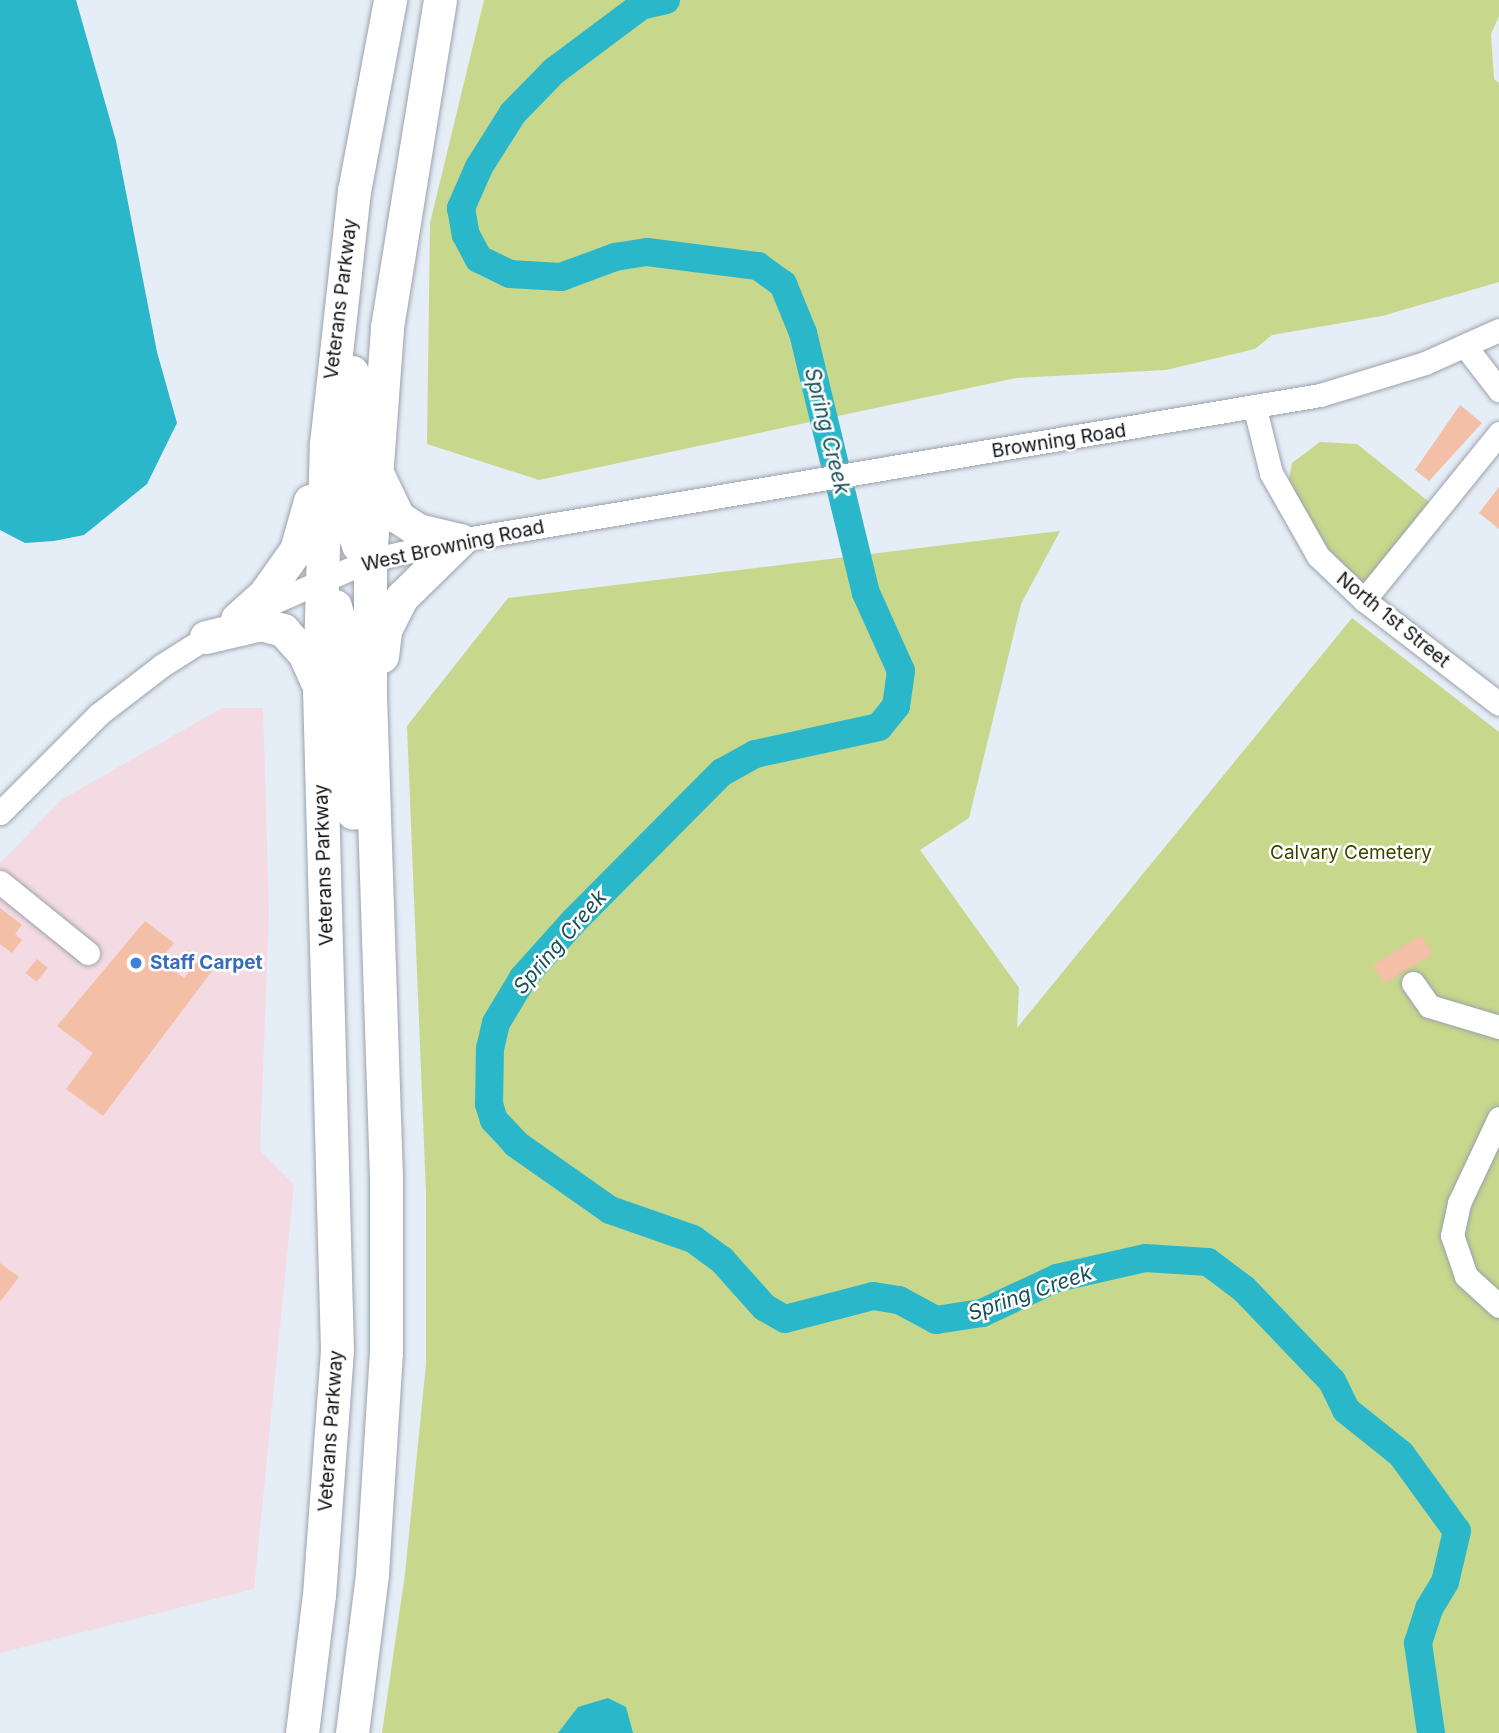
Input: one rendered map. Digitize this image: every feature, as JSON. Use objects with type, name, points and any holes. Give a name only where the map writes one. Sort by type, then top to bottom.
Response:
[{"type":"highway","name":"Veterans Parkway","points":[[302,1733],[319,1595],[337,1350],[319,691],[320,580],[328,421],[367,115],[390,0]]},
{"type":"highway","points":[[352,1733],[372,1574],[386,1353],[387,1178],[373,803],[370,561],[375,468],[397,247],[440,0]]},
{"type":"highway","points":[[367,115],[350,481],[351,524],[355,540],[370,561]]},
{"type":"highway","points":[[237,619],[285,568],[305,529],[320,365],[337,335]]},
{"type":"highway","points":[[375,468],[398,517],[428,533],[460,540]]},
{"type":"highway","points":[[373,803],[384,775],[385,630],[412,583],[460,540]]},
{"type":"highway","points":[[320,580],[329,589],[341,628],[358,862],[379,959]]},
{"type":"highway","points":[[206,637],[261,624],[283,630],[304,653],[319,691]]},
{"type":"street","name":"Browning Road","points":[[609,516],[1255,409],[1360,385],[1465,346],[1499,330]]},
{"type":"street","points":[[1465,346],[1499,390]]},
{"type":"street","name":"North 1st Street","points":[[1255,409],[1271,473],[1301,531],[1340,580],[1499,704]]},
{"type":"street","points":[[1364,600],[1499,433]]},
{"type":"street","name":"West Browning Road","points":[[0,813],[99,714],[206,637],[237,619],[320,580],[370,561],[460,540],[609,516]]},
{"type":"street","points":[[0,882],[88,953]]},
{"type":"street","points":[[1413,983],[1429,1006],[1499,1027]]},
{"type":"street","points":[[1499,1118],[1459,1203],[1452,1235],[1466,1276],[1499,1306]]},
{"type":"shaded area","points":[[222,708],[263,708],[269,913],[260,1150],[294,1185],[254,1589],[0,1653],[0,863],[61,800]]},
{"type":"green space","points":[[484,0],[1499,0],[1499,16],[1491,34],[1494,79],[1499,83],[1499,282],[1382,316],[1272,335],[1255,349],[1166,370],[1016,378],[539,480],[427,444],[430,223]]},
{"type":"green space","points":[[1320,442],[1357,444],[1433,505],[1364,587],[1322,547],[1288,485],[1292,463]]},
{"type":"green space","name":"Calvary Cemetery","points":[[1060,531],[1021,604],[969,818],[920,850],[1019,988],[1017,1028],[1352,618],[1499,732],[1499,1733],[382,1733],[405,1574],[426,1364],[426,1193],[407,726],[508,598]]},
{"type":"water","points":[[0,0],[76,0],[116,141],[157,352],[177,423],[147,484],[84,535],[54,541],[25,543],[0,530]]},
{"type":"water","points":[[608,1698],[626,1707],[633,1733],[558,1733],[578,1707]]},
{"type":"building","points":[[1460,405],[1482,423],[1429,481],[1415,470]]},
{"type":"building","points":[[1499,487],[1499,529],[1479,513]]},
{"type":"building","points":[[0,908],[22,925],[15,934],[22,940],[12,953],[0,944]]},
{"type":"building","points":[[145,921],[174,943],[160,960],[184,978],[198,960],[212,971],[103,1116],[66,1089],[93,1053],[57,1026]]},
{"type":"building","points":[[1421,935],[1433,954],[1384,984],[1373,965]]},
{"type":"building","points":[[37,959],[48,968],[37,982],[26,973]]},
{"type":"building","points":[[0,1263],[19,1277],[0,1302]]},
{"type":"waterway","name":"Spring Creek","points":[[666,0],[641,6],[554,71],[513,113],[479,167],[461,208],[466,235],[479,259],[510,274],[561,277],[615,257],[647,252],[758,266],[783,284],[803,333],[866,593],[901,671],[896,706],[879,727],[755,754],[722,772],[573,922],[523,978],[496,1023],[490,1048],[489,1104],[494,1120],[516,1144],[610,1210],[693,1239],[722,1260],[764,1307],[785,1319],[873,1296],[899,1300],[936,1320],[982,1313],[1057,1278],[1145,1258],[1208,1262],[1244,1289],[1332,1381],[1346,1410],[1401,1454],[1457,1531],[1445,1582],[1429,1609],[1418,1643],[1431,1733]]},
{"type":"place","name":"Staff Carpet","points":[[136,963]]}]
